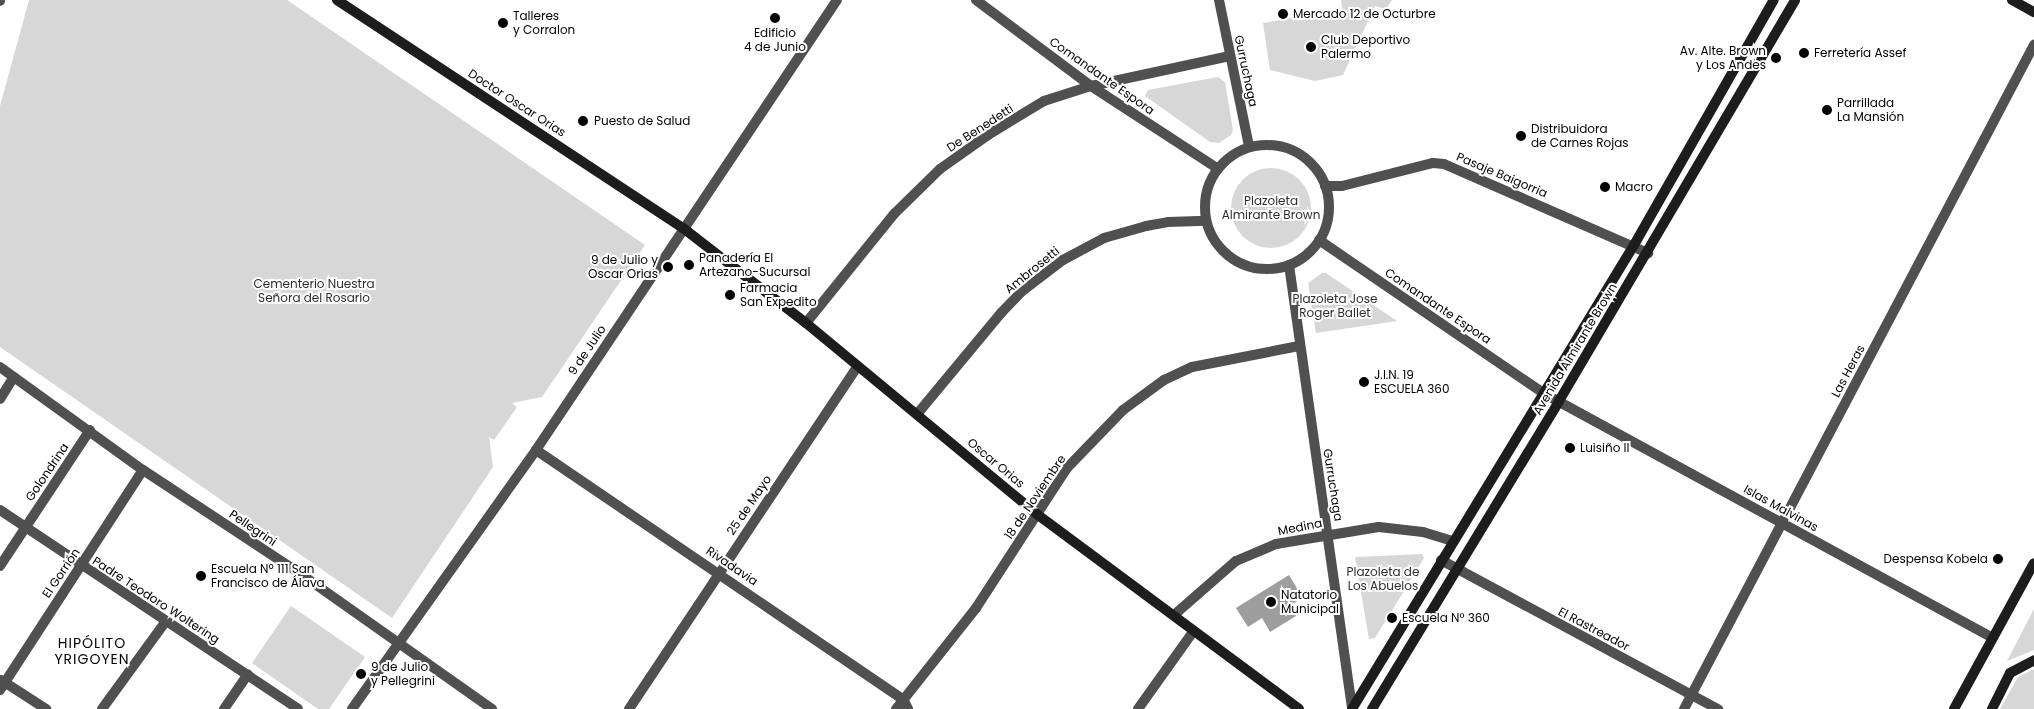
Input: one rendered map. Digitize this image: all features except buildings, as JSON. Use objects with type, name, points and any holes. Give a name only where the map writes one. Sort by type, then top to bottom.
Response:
[{"type":"main road","name":"Doctor Oscar Orias","points":[[337,0],[683,228]]},
{"type":"main road","name":"Avenida Almirante Brown","points":[[1352,709],[1452,541],[1634,245],[1774,0]]},
{"type":"main road","name":"Avenida Almirante Brown","points":[[1372,709],[1559,402],[1795,0]]},
{"type":"main road","points":[[2012,0],[2034,12]]},
{"type":"main road","name":"Oscar Orias","points":[[683,228],[918,413],[1038,514],[1174,615],[1193,632],[1299,709]]},
{"type":"main road","points":[[1452,541],[1469,550]]},
{"type":"main road","points":[[1954,709],[1991,637],[2034,563]]},
{"type":"main road","points":[[1992,709],[2010,673],[2034,660]]},
{"type":"street","name":"9 de Julio","points":[[352,709],[536,450],[837,0]]},
{"type":"street","name":"Comandante Espora","points":[[976,0],[1091,86],[1218,168]]},
{"type":"street","name":"Gurruchaga","points":[[1219,0],[1250,146]]},
{"type":"street","name":"Las Heras","points":[[1684,709],[2034,45]]},
{"type":"street","name":"De Benedetti","points":[[806,323],[894,214],[940,169],[1044,102],[1091,86],[1230,56]]},
{"type":"street","points":[[1268,144],[1286,148],[1310,163],[1325,186],[1328,214],[1319,240],[1301,259],[1290,265],[1272,269],[1238,262],[1224,252],[1213,238],[1206,221],[1204,203],[1208,184],[1218,168],[1237,151],[1250,146],[1268,144]]},
{"type":"street","name":"Pasaje Baigorria","points":[[1325,186],[1342,186],[1433,163],[1444,164],[1648,252]]},
{"type":"street","name":"Ambrosetti","points":[[918,413],[1001,313],[1021,292],[1063,260],[1104,238],[1146,226],[1168,222],[1206,221]]},
{"type":"street","name":"Comandante Espora","points":[[1319,240],[1559,402]]},
{"type":"street","name":"Gurruchaga","points":[[1290,265],[1299,346],[1352,709]]},
{"type":"street","name":"18 de Noviembre","points":[[896,709],[976,608],[1067,468],[1146,392],[1192,366],[1299,346]]},
{"type":"street","name":"25 de Mayo","points":[[629,709],[858,366]]},
{"type":"street","name":"Pellegrini","points":[[0,368],[90,430],[143,470],[305,577],[492,709]]},
{"type":"street","points":[[0,399],[14,377]]},
{"type":"street","name":"Islas Malvinas","points":[[1559,402],[1991,637]]},
{"type":"street","name":"Golondrina","points":[[0,566],[90,430]]},
{"type":"street","name":"Rivadavia","points":[[536,450],[719,572],[903,699],[908,709]]},
{"type":"street","name":"El Gorrión","points":[[2,684],[143,470]]},
{"type":"street","name":"Padre Teodoro Woltering","points":[[0,510],[24,529],[248,674],[298,709]]},
{"type":"street","name":"Medina","points":[[1174,615],[1236,561],[1276,544],[1379,527],[1423,532],[1452,541]]},
{"type":"street","name":"El Rastreador","points":[[1441,560],[1718,709]]},
{"type":"street","points":[[102,709],[166,621]]},
{"type":"street","points":[[1138,709],[1193,632]]},
{"type":"street","points":[[224,709],[248,674]]},
{"type":"street","points":[[2,684],[46,709]]},
{"type":"green space","name":"Cementerio Nuestra Señora del Rosario","points":[[29,0],[287,0],[645,245],[542,397],[512,403],[517,407],[494,440],[489,437],[493,467],[392,618],[0,347],[0,106]]},
{"type":"green space","name":"Club Deportivo Palermo","points":[[1341,0],[1392,0],[1386,9],[1375,6],[1343,75],[1315,81],[1270,70],[1263,23],[1342,9]]},
{"type":"green space","points":[[1218,77],[1225,82],[1233,130],[1231,135],[1219,143],[1210,142],[1145,96],[1148,90]]},
{"type":"green space","name":"Plazoleta Almirante Brown","points":[[1271,168],[1286,171],[1299,180],[1308,193],[1311,208],[1308,223],[1299,236],[1286,245],[1271,248],[1256,245],[1243,236],[1234,223],[1231,208],[1234,193],[1243,180],[1256,171]]},
{"type":"green space","name":"Plazoleta Jose Roger Ballet","points":[[1322,273],[1326,273],[1397,321],[1316,333],[1308,283]]},
{"type":"green space","name":"Plazoleta de Los Abuelos","points":[[1422,554],[1424,558],[1375,638],[1369,639],[1355,557]]},
{"type":"green space","points":[[291,606],[365,657],[329,709],[318,709],[252,663]]},
{"type":"green space","points":[[2034,609],[2034,650],[2007,661]]},
{"type":"green space","points":[[2034,669],[2034,709],[2000,709],[2018,677]]},
{"type":"shaded area","name":"Natatorio Municipal","points":[[1289,575],[1303,598],[1290,605],[1296,616],[1270,632],[1262,618],[1248,627],[1236,608]]},
{"type":"place","name":"Mercado 12 de Octurbre","points":[[1283,14]]},
{"type":"place","name":"Edificio 4 de Junio","points":[[775,18]]},
{"type":"place","name":"Talleres y Corralon","points":[[503,23]]},
{"type":"place","name":"Club Deportivo Palermo","points":[[1311,47]]},
{"type":"place","name":"Ferretería Assef","points":[[1804,53]]},
{"type":"place","name":"Av. Alte. Brown y Los Andes","points":[[1776,58]]},
{"type":"place","name":"Parrillada La Mansión","points":[[1827,110]]},
{"type":"place","name":"Puesto de Salud","points":[[583,121]]},
{"type":"place","name":"Distribuidora de Carnes Rojas","points":[[1521,136]]},
{"type":"place","name":"Macro","points":[[1605,187]]},
{"type":"place","name":"Panadería El Artezano-Sucursal","points":[[689,265]]},
{"type":"place","name":"9 de Julio y Oscar Orias","points":[[668,267]]},
{"type":"place","name":"Farmacia San Expedito","points":[[730,295]]},
{"type":"place","name":"J.I.N. 19 ESCUELA 360","points":[[1364,382]]},
{"type":"place","name":"Luisiño II","points":[[1570,448]]},
{"type":"place","name":"Despensa Kobela","points":[[1998,559]]},
{"type":"place","name":"Escuela Nº 111 San Francisco de Álava","points":[[201,576]]},
{"type":"place","name":"Natatorio Municipal","points":[[1271,602]]},
{"type":"place","name":"Escuela N° 360","points":[[1392,618]]},
{"type":"place","name":"9 de Julio y Pellegrini","points":[[361,674]]},
{"type":"district","name":"HIPÓLITO YRIGOYEN","points":[[92,652]]}]
